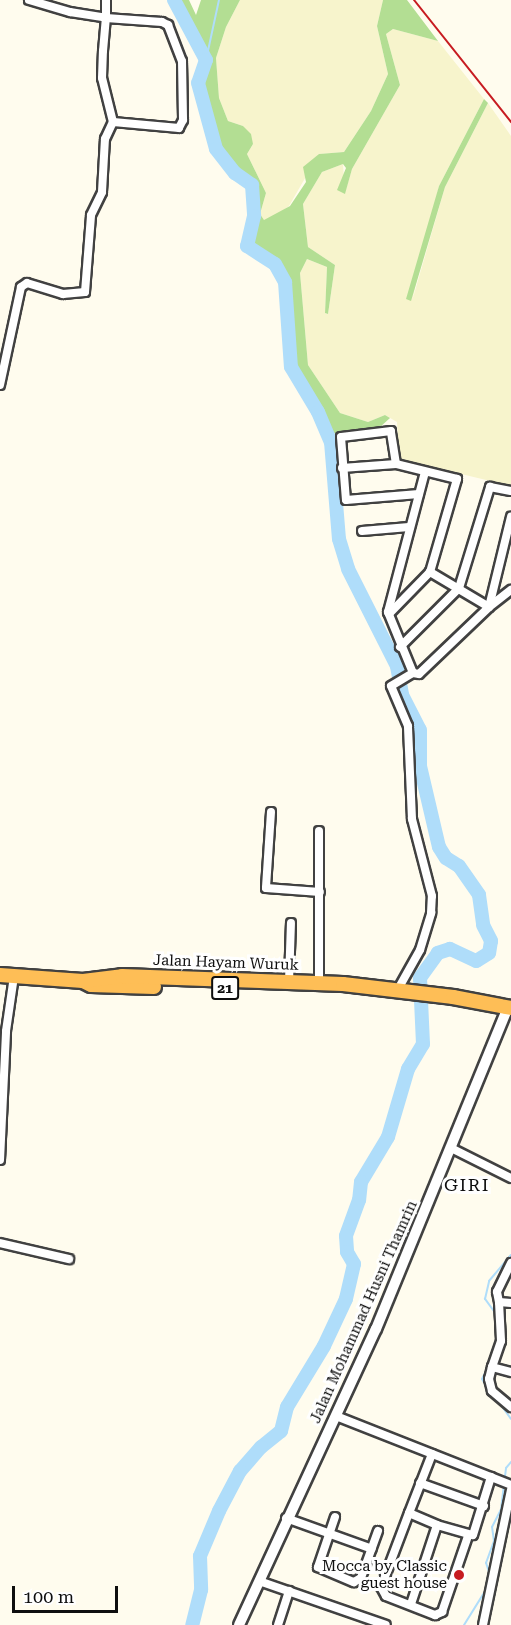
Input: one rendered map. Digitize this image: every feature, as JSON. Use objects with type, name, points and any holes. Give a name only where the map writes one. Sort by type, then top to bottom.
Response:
[{"type":"highway","name":"Jalan Hayam Wuruk","points":[[7,975],[83,981],[105,986],[358,992],[368,989]]},
{"type":"highway","name":"Jalan Hayam Wuruk","points":[[83,981],[122,976],[289,982],[435,994],[510,1007]]},
{"type":"street","points":[[28,0],[106,18],[165,23],[171,28],[182,61],[181,126],[164,129],[113,122]]},
{"type":"street","points":[[0,385],[21,287],[36,284],[63,294],[85,292],[91,215],[102,192],[105,139],[113,122],[102,78],[106,0]]},
{"type":"street","points":[[396,464],[391,431],[342,437],[342,468],[346,500],[419,494]]},
{"type":"street","points":[[342,468],[396,464],[457,479],[430,572],[389,614]]},
{"type":"street","points":[[410,676],[389,614],[409,527],[425,472]]},
{"type":"street","points":[[400,647],[459,588],[489,488],[511,491]]},
{"type":"street","points":[[489,607],[491,591],[511,517]]},
{"type":"street","points":[[362,531],[409,527]]},
{"type":"street","points":[[430,572],[489,607]]},
{"type":"street","points":[[401,991],[428,930],[432,896],[412,819],[408,726],[391,686],[419,674],[489,607],[507,599],[511,590]]},
{"type":"street","points":[[491,591],[507,599]]},
{"type":"street","points":[[271,812],[266,888],[320,892]]},
{"type":"street","points":[[319,831],[319,984]]},
{"type":"street","points":[[289,982],[291,923]]},
{"type":"street","points":[[0,1161],[2,1046],[8,1014],[7,975]]},
{"type":"street","name":"Jalan Mohammad Husni Thamrin","points":[[239,1625],[286,1518],[336,1416],[510,1007]]},
{"type":"street","points":[[451,1148],[511,1178]]},
{"type":"street","points":[[0,1243],[69,1259]]},
{"type":"street","points":[[510,1266],[498,1287],[502,1334],[489,1379],[492,1391],[511,1407]]},
{"type":"street","points":[[499,1302],[511,1303]]},
{"type":"street","points":[[502,1334],[511,1337]]},
{"type":"street","points":[[492,1367],[511,1372]]},
{"type":"street","points":[[336,1416],[493,1478],[510,1487],[508,1522],[483,1625]]},
{"type":"street","points":[[432,1454],[381,1589],[386,1596],[435,1615],[442,1612],[468,1536],[477,1529],[493,1478]]},
{"type":"street","points":[[420,1483],[484,1506]]},
{"type":"street","points":[[409,1513],[468,1536]]},
{"type":"street","points":[[335,1517],[318,1567],[343,1578],[360,1580],[378,1531]]},
{"type":"street","points":[[286,1518],[372,1549]]},
{"type":"street","points":[[411,1604],[437,1525]]},
{"type":"street","points":[[259,1581],[383,1625]]},
{"type":"street","points":[[278,1625],[289,1592]]},
{"type":"shaded area","points":[[240,0],[383,0],[377,26],[388,74],[371,111],[344,152],[319,154],[289,206],[272,219],[264,220],[260,214],[266,193],[247,154],[253,144],[243,126],[228,121],[219,98],[216,58],[226,27]]},
{"type":"shaded area","points":[[393,29],[438,41],[484,99],[439,186],[412,301],[445,187],[488,103],[511,136],[511,486],[399,459],[397,422],[385,415],[368,422],[340,413],[308,365],[300,273],[307,259],[327,267],[325,313],[328,314],[335,265],[308,247],[303,204],[322,172],[343,164],[345,193],[352,169],[400,85],[386,34]]},
{"type":"green space","points":[[174,0],[189,0],[196,15],[201,0],[240,0],[226,27],[216,58],[219,98],[228,121],[243,126],[251,134],[253,144],[247,154],[266,193],[260,214],[264,220],[290,206],[306,182],[303,167],[319,154],[344,152],[371,111],[388,74],[377,26],[383,0],[407,0],[438,41],[393,29],[386,34],[400,85],[352,169],[345,194],[337,190],[346,168],[343,164],[322,172],[303,204],[308,247],[335,265],[328,314],[325,313],[327,267],[307,259],[300,273],[308,365],[340,413],[368,422],[385,415],[390,418],[379,428],[328,434],[291,367],[285,282],[275,264],[247,246],[254,216],[252,185],[235,173],[216,149],[198,83],[206,60]]},
{"type":"green space","points":[[484,99],[488,103],[445,187],[411,301],[406,299],[439,186]]},
{"type":"waterway","points":[[174,0],[206,60],[198,83],[216,149],[235,173],[252,185],[254,216],[247,246],[275,264],[285,282],[291,367],[318,412],[331,442],[339,539],[348,569],[397,666],[402,695],[420,730],[420,766],[439,847],[446,858],[459,866],[479,895],[483,925],[491,941],[489,953],[476,961],[450,949],[438,953],[420,978],[423,1044],[408,1069],[388,1137],[361,1182],[359,1200],[346,1236],[347,1252],[354,1264],[346,1299],[324,1346],[287,1407],[281,1431],[261,1447],[240,1471],[219,1511],[200,1556],[201,1590],[192,1625]]},
{"type":"waterway","points":[[206,60],[219,0]]},
{"type":"waterway","points":[[496,1314],[485,1299],[489,1281],[511,1255]]},
{"type":"waterway","points":[[495,1346],[497,1334]]},
{"type":"waterway","points":[[487,1387],[482,1379],[489,1365]]},
{"type":"waterway","points":[[498,1401],[511,1419]]},
{"type":"waterway","points":[[490,1575],[486,1563],[494,1541],[492,1527],[501,1509],[506,1468],[511,1462]]},
{"type":"waterway","points":[[464,1625],[487,1588]]},
{"type":"railway","points":[[414,0],[511,122]]},
{"type":"place","name":"Mocca by Classic guest house","points":[[459,1575]]},
{"type":"district","name":"GIRI","points":[[467,1185]]}]
